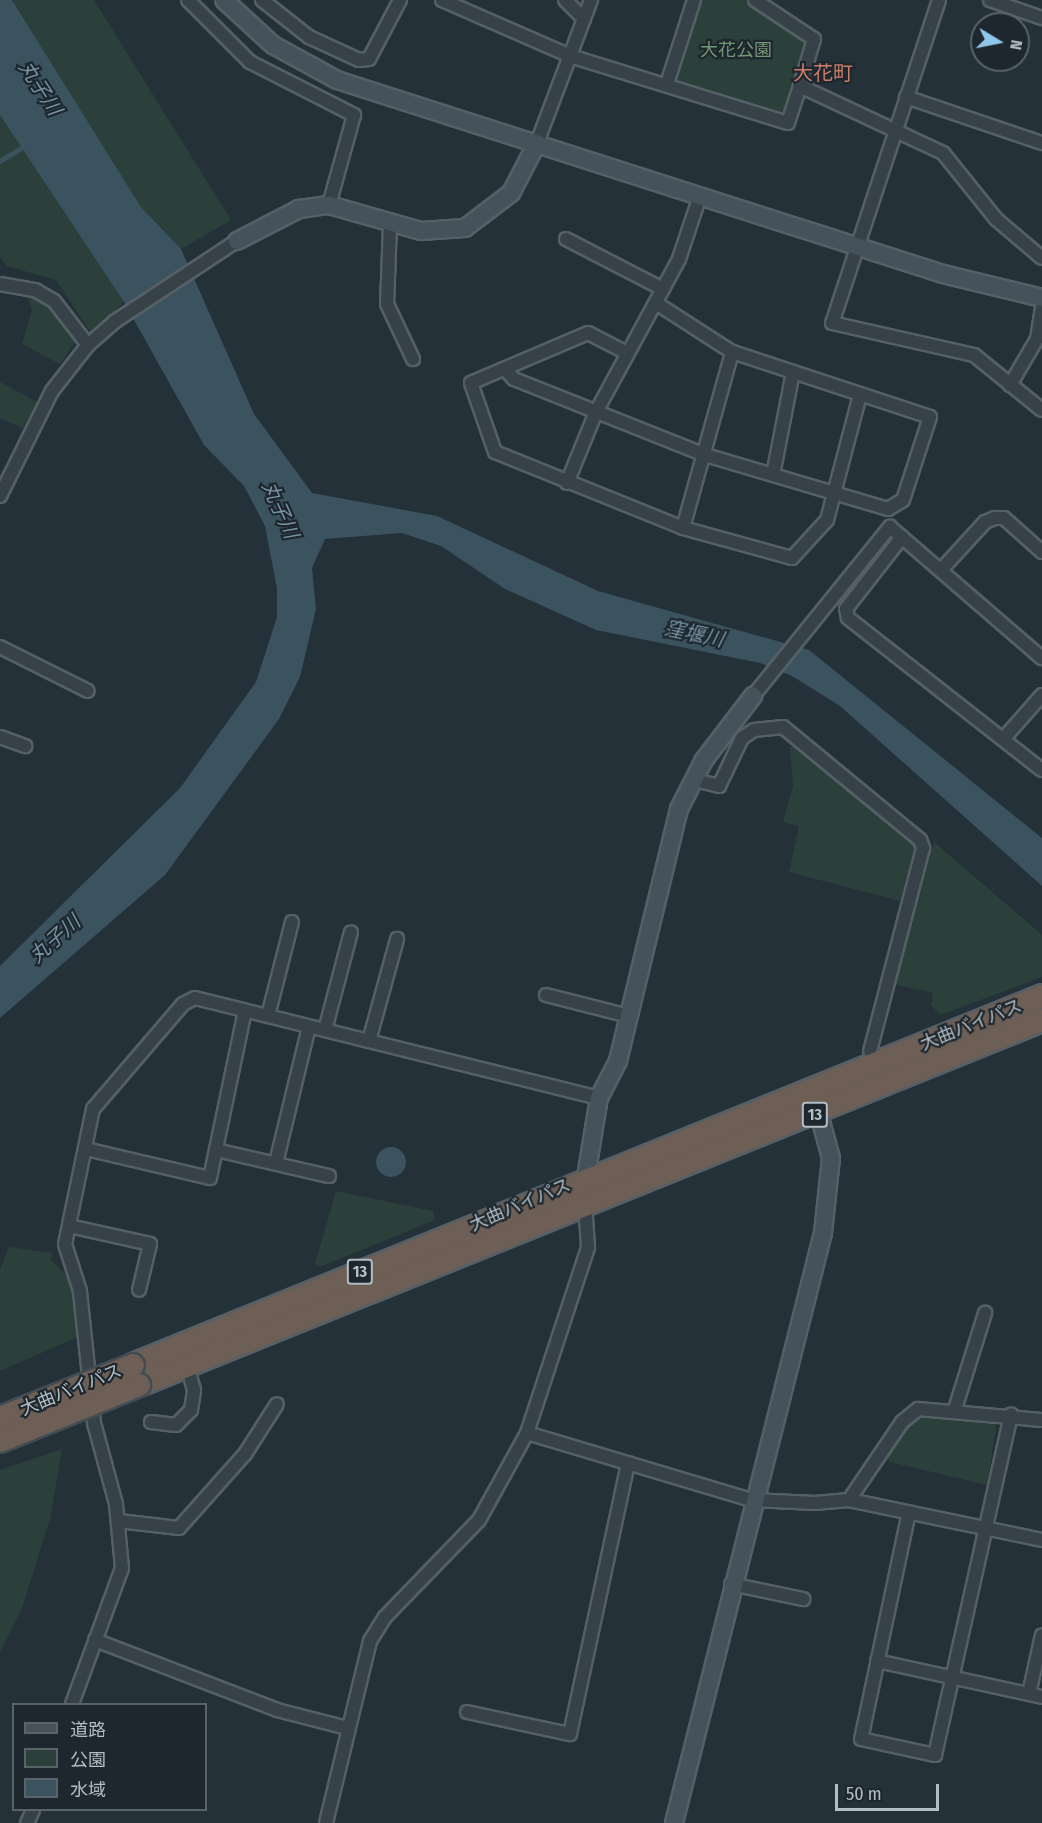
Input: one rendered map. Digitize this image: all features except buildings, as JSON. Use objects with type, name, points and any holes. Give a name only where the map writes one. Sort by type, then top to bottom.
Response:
[{"type":"highway","name":"大曲バイパス","points":[[0,1442],[136,1375],[586,1177],[1042,996]]},
{"type":"highway","name":"大曲バイパス","points":[[0,1418],[136,1375],[187,1366],[585,1204],[819,1114],[1042,1020]]},
{"type":"street","points":[[188,0],[250,62],[354,115],[329,205]]},
{"type":"street","points":[[224,0],[273,45],[319,72],[1002,292],[1042,298]]},
{"type":"street","points":[[262,0],[309,37],[360,60],[369,59],[400,0]]},
{"type":"street","points":[[442,0],[570,56],[788,123],[814,39],[755,0]]},
{"type":"street","points":[[565,0],[584,19]]},
{"type":"street","points":[[0,496],[52,391],[88,345],[114,322],[237,241],[299,209],[329,205],[390,224],[444,231],[483,219],[511,194],[537,143],[591,0]]},
{"type":"street","points":[[667,84],[694,0]]},
{"type":"street","points":[[939,0],[855,246],[832,323],[974,356],[1042,410]]},
{"type":"street","points":[[990,0],[1042,18]]},
{"type":"street","points":[[800,86],[943,153],[996,219],[1042,258]]},
{"type":"street","points":[[906,97],[1042,143]]},
{"type":"street","points":[[567,483],[596,412],[663,289],[700,196]]},
{"type":"street","points":[[390,224],[387,304],[413,359]]},
{"type":"street","points":[[566,239],[663,289]]},
{"type":"street","points":[[0,284],[35,290],[54,301],[88,345]]},
{"type":"street","points":[[506,369],[514,379],[702,454],[888,509],[903,501],[930,417],[732,352],[656,303]]},
{"type":"street","points":[[1010,385],[1037,339],[1042,308]]},
{"type":"street","points":[[627,353],[588,333],[471,383],[495,452],[683,528],[792,558],[827,520],[860,395]]},
{"type":"street","points":[[683,528],[732,352]]},
{"type":"street","points":[[773,475],[793,372]]},
{"type":"street","points":[[888,509],[890,527],[1042,658]]},
{"type":"street","points":[[941,570],[995,518],[1004,518],[1042,552]]},
{"type":"street","points":[[326,1823],[346,1728],[370,1641],[385,1617],[479,1520],[527,1432],[588,1247],[586,1177],[599,1098],[618,1061],[679,809],[694,780],[753,696],[890,527]]},
{"type":"street","points":[[902,537],[846,609],[848,618],[1005,737],[1042,770]]},
{"type":"street","points":[[0,647],[87,691]]},
{"type":"street","points":[[1005,737],[1042,695]]},
{"type":"street","points":[[694,780],[719,786],[742,738],[783,727],[920,840],[923,848],[870,1051]]},
{"type":"street","points":[[0,737],[24,746]]},
{"type":"street","points":[[268,1016],[292,922]]},
{"type":"street","points":[[326,1030],[351,933]]},
{"type":"street","points":[[369,1041],[397,939]]},
{"type":"street","points":[[546,995],[629,1016]]},
{"type":"street","points":[[72,1703],[122,1568],[119,1521],[94,1423],[92,1360],[65,1244],[93,1109],[183,1004],[195,998],[599,1098]]},
{"type":"street","points":[[86,1149],[210,1178],[245,1011]]},
{"type":"street","points":[[276,1163],[309,1027]]},
{"type":"street","points":[[674,1823],[752,1500],[776,1428],[831,1188],[831,1158],[819,1114]]},
{"type":"street","points":[[216,1150],[329,1176]]},
{"type":"street","points":[[69,1226],[150,1244],[140,1290]]},
{"type":"street","points":[[955,1409],[985,1313]]},
{"type":"street","points":[[152,1422],[176,1425],[191,1410],[194,1390],[187,1366]]},
{"type":"street","points":[[119,1521],[178,1528],[245,1454],[277,1404]]},
{"type":"street","points":[[849,1500],[902,1422],[918,1409],[955,1409],[1011,1414],[1042,1420]]},
{"type":"street","points":[[909,1512],[861,1739],[934,1755],[1011,1414]]},
{"type":"street","points":[[527,1432],[752,1500],[849,1500],[1042,1540]]},
{"type":"street","points":[[467,1712],[570,1734],[627,1463]]},
{"type":"street","points":[[731,1584],[803,1599]]},
{"type":"street","points":[[1029,1694],[1042,1635]]},
{"type":"street","points":[[95,1640],[277,1710],[346,1728]]},
{"type":"street","points":[[877,1660],[1042,1697]]},
{"type":"green space","points":[[12,0],[94,0],[231,220],[181,249],[141,207]]},
{"type":"green space","name":"大花公園","points":[[701,0],[746,0],[803,37],[807,46],[784,110],[778,114],[679,82],[675,77]]},
{"type":"green space","points":[[0,115],[124,302],[91,333],[56,280],[7,266],[0,257]]},
{"type":"green space","points":[[27,297],[47,302],[77,339],[60,364],[22,344],[32,309]]},
{"type":"green space","points":[[0,382],[37,402],[23,428],[0,418]]},
{"type":"green space","points":[[790,746],[808,752],[916,841],[900,901],[789,872],[799,826],[783,822],[793,786]]},
{"type":"green space","points":[[934,842],[1042,935],[1042,977],[940,1015],[931,1005],[933,993],[897,985],[894,979]]},
{"type":"green space","points":[[336,1191],[433,1211],[435,1220],[322,1266],[315,1264]]},
{"type":"green space","points":[[9,1247],[52,1253],[51,1260],[74,1283],[78,1337],[0,1371],[0,1270]]},
{"type":"green space","points":[[916,1415],[997,1420],[987,1485],[890,1462],[887,1457]]},
{"type":"green space","points":[[62,1449],[50,1519],[22,1608],[0,1652],[0,1470]]},
{"type":"water","points":[[0,0],[12,0],[141,207],[181,249],[254,414],[312,493],[437,516],[598,591],[809,650],[1042,838],[1042,886],[840,706],[792,676],[760,663],[596,630],[505,589],[441,546],[402,533],[325,539],[312,568],[316,609],[300,677],[279,719],[165,875],[0,1018],[0,966],[180,788],[256,682],[277,617],[277,589],[265,526],[244,486],[204,445],[124,302],[0,115]]},
{"type":"water","points":[[391,1147],[402,1151],[406,1162],[402,1173],[391,1177],[380,1173],[376,1162],[380,1151]]},
{"type":"waterway","points":[[0,161],[26,145]]},
{"type":"district","name":"大花町","points":[[823,73]]},
{"type":"water label","name":"丸子川","points":[[40,88]]},
{"type":"water label","name":"丸子川","points":[[280,510]]},
{"type":"water label","name":"窪堰川","points":[[694,634]]},
{"type":"water label","name":"丸子川","points":[[55,939]]}]
